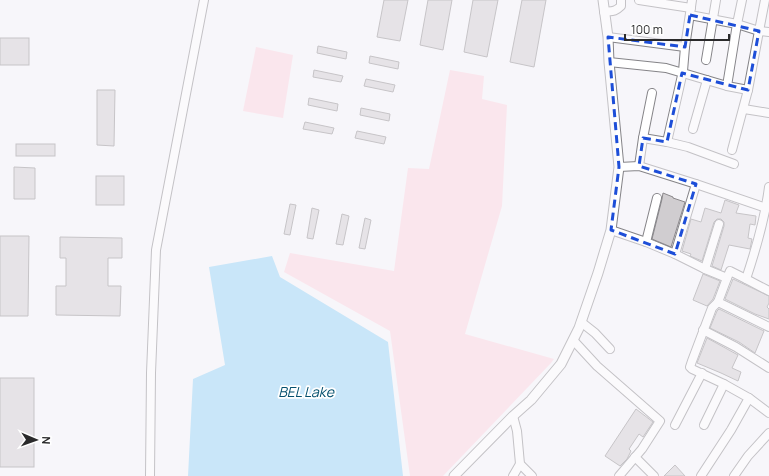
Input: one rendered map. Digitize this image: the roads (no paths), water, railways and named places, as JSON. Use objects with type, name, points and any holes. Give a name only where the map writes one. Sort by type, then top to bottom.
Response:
[{"type":"street","points":[[150,476],[151,373],[156,250],[204,0]]},
{"type":"street","points":[[454,476],[513,416],[531,400],[561,364],[581,322],[611,230],[619,167],[608,37],[603,0]]},
{"type":"street","points":[[604,12],[617,10],[621,6],[621,0]]},
{"type":"street","points":[[639,0],[691,8],[713,19],[769,32]]},
{"type":"street","points":[[706,60],[716,0]]},
{"type":"street","points":[[727,86],[742,0]]},
{"type":"street","points":[[732,150],[744,109],[765,0]]},
{"type":"street","points":[[667,142],[682,73],[691,8]]},
{"type":"street","points":[[608,37],[685,47]]},
{"type":"street","points":[[609,62],[666,68],[727,86],[748,90]]},
{"type":"street","points":[[693,129],[707,80]]},
{"type":"street","points":[[639,166],[652,92]]},
{"type":"street","points":[[744,109],[769,113]]},
{"type":"street","points":[[643,138],[667,142],[734,164]]},
{"type":"street","points":[[619,167],[639,166],[696,184],[766,213]]},
{"type":"street","points":[[675,254],[696,184]]},
{"type":"street","points":[[746,279],[766,213],[769,187]]},
{"type":"street","points":[[646,242],[658,198]]},
{"type":"street","points":[[705,269],[719,224]]},
{"type":"street","points":[[611,230],[646,242],[727,278]]},
{"type":"street","points":[[769,292],[730,271],[718,302],[712,308],[690,367],[724,384],[748,398],[769,413]]},
{"type":"street","points":[[718,302],[769,327]]},
{"type":"street","points":[[581,322],[595,333],[610,349]]},
{"type":"street","points":[[703,330],[736,347],[769,368]]},
{"type":"street","points":[[573,340],[597,366],[660,421],[642,449],[619,476]]},
{"type":"street","points":[[675,425],[702,373]]},
{"type":"street","points":[[704,424],[724,384]]},
{"type":"street","points":[[701,476],[731,430],[748,398]]},
{"type":"street","points":[[513,416],[520,464],[513,476]]},
{"type":"street","points":[[734,476],[748,456],[769,433]]},
{"type":"street","points":[[635,457],[654,476]]},
{"type":"street","points":[[520,464],[532,476]]},
{"type":"water","name":"BEL Lake","points":[[272,256],[280,277],[388,342],[403,476],[188,476],[193,379],[225,365],[209,267]]}]
